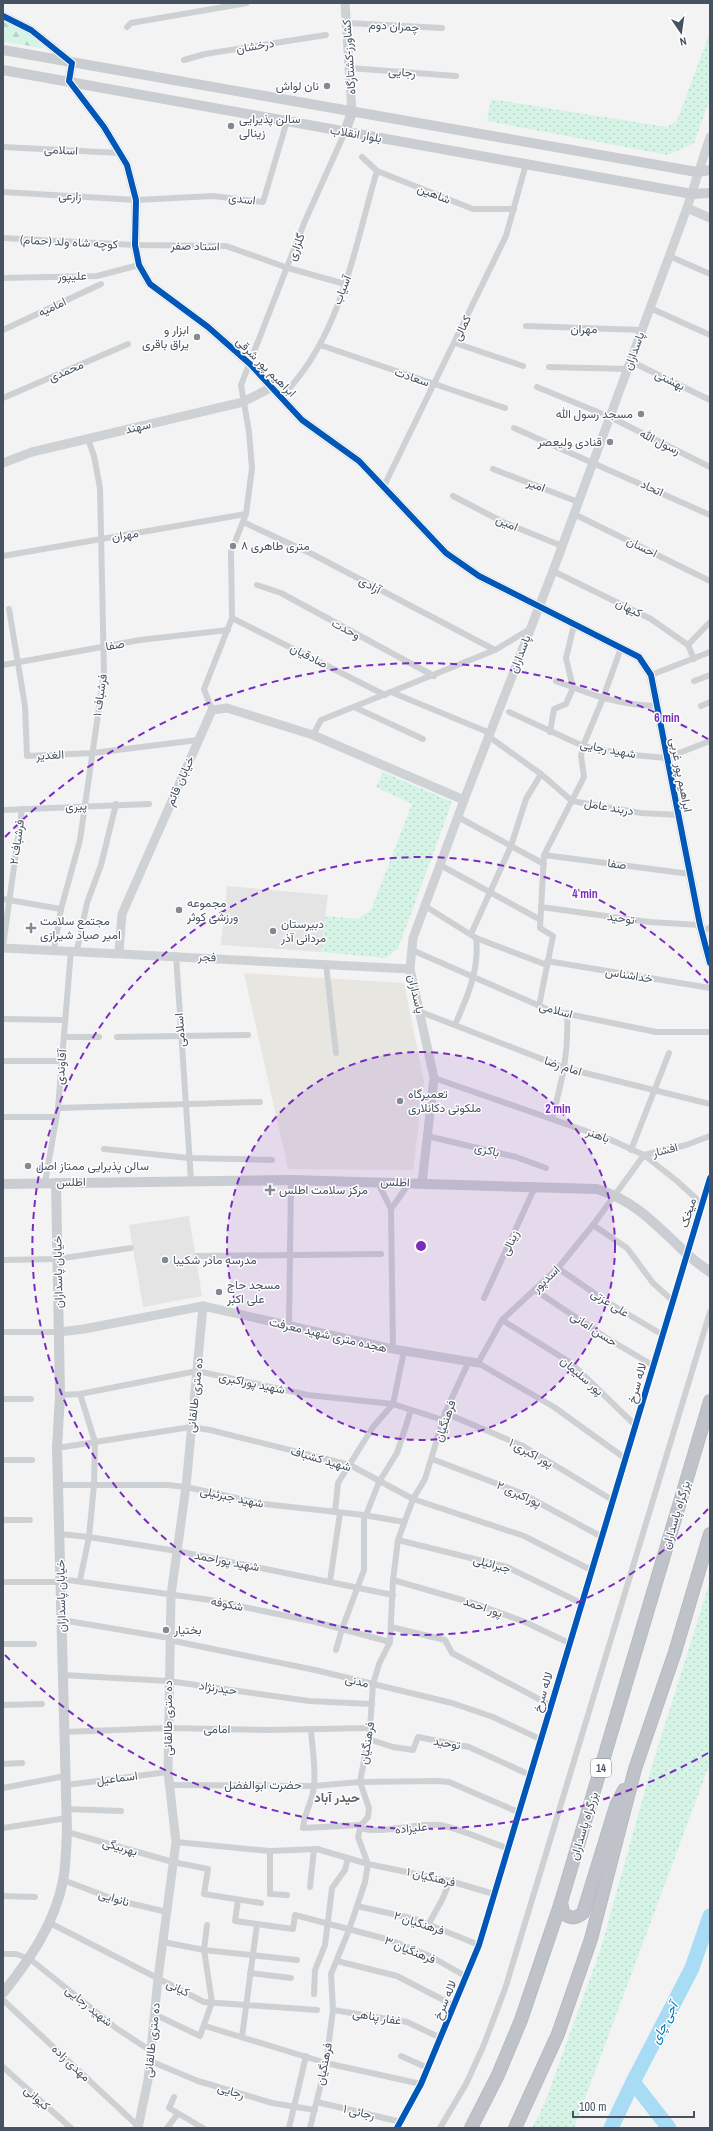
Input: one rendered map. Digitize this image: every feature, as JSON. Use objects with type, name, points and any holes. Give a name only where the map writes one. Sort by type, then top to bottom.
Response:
[{"type":"highway","name":"بزرگراه پاسداران","points":[[471,2128],[498,2075],[521,2020],[561,1902],[710,1401]]},
{"type":"highway","points":[[515,2128],[558,2034],[591,1939],[635,1769],[675,1652],[710,1534]]},
{"type":"highway","points":[[561,1902],[563,1913],[569,1918],[577,1918],[584,1913],[616,1806],[635,1769]]},
{"type":"main road","name":"بلوار انقلاب","points":[[3,50],[698,172],[710,170]]},
{"type":"main road","name":"بلوار انقلاب","points":[[3,70],[692,194],[710,193]]},
{"type":"main road","points":[[345,132],[352,112]]},
{"type":"main road","name":"اطلس","points":[[3,1184],[191,1180],[291,1180],[377,1181],[597,1189],[615,1194],[640,1210],[687,1254],[710,1272]]},
{"type":"main road","name":"خیابان پاسداران","points":[[3,1993],[30,1959],[50,1923],[63,1880],[67,1832],[57,1448],[60,1395],[59,1332],[57,1259],[50,1183]]},
{"type":"street","points":[[126,27],[131,22],[247,3]]},
{"type":"street","name":"کشاورز-کشتارگاه","points":[[345,3],[352,112]]},
{"type":"street","points":[[3,16],[31,30],[72,63],[69,81]]},
{"type":"street","name":"چمران دوم","points":[[346,23],[442,28]]},
{"type":"street","name":"درخشان","points":[[184,60],[205,54],[326,35]]},
{"type":"street","name":"رجایی","points":[[349,68],[456,76]]},
{"type":"street","name":"ابراهیم پور شرقی","points":[[69,81],[104,127],[127,165],[136,200],[135,245],[139,265],[150,284],[208,327],[250,364],[302,420],[359,461],[446,553],[479,576],[539,607]]},
{"type":"street","name":"اسدی","points":[[136,200],[213,196],[263,202],[287,121]]},
{"type":"street","name":"گلزاری","points":[[212,710],[204,689],[232,618],[231,552],[246,514],[252,468],[249,432],[241,385],[288,268],[305,221],[345,132]]},
{"type":"street","name":"پاسداران","points":[[422,1183],[434,1078],[421,1012],[410,969],[413,938],[464,800],[553,571],[687,208],[710,137]]},
{"type":"street","name":"اسلامی","points":[[3,147],[120,153]]},
{"type":"street","name":"شاهین","points":[[362,157],[377,171],[473,209],[514,209]]},
{"type":"street","name":"کمالی","points":[[384,486],[506,236],[526,164]]},
{"type":"street","name":"آسیاب","points":[[281,397],[294,385],[320,345],[345,284],[377,171]]},
{"type":"street","name":"زارعی","points":[[3,192],[136,200]]},
{"type":"street","points":[[687,208],[710,218]]},
{"type":"street","name":"کوچه شاه ولد (حمام)","points":[[3,238],[135,245]]},
{"type":"street","name":"استاد صفر","points":[[135,245],[226,246],[288,268],[345,284]]},
{"type":"street","points":[[669,256],[710,274]]},
{"type":"street","name":"علیپور","points":[[3,278],[98,276],[139,265]]},
{"type":"street","name":"امامیه","points":[[3,330],[101,284]]},
{"type":"street","points":[[650,308],[710,335]]},
{"type":"street","name":"مهران","points":[[526,326],[642,330]]},
{"type":"street","points":[[455,343],[523,366]]},
{"type":"street","name":"محمدی","points":[[3,398],[128,344]]},
{"type":"street","name":"سعادت","points":[[320,345],[505,408]]},
{"type":"street","points":[[549,368],[629,365]]},
{"type":"street","name":"بهشتی","points":[[629,365],[710,400]]},
{"type":"street","name":"سهند","points":[[3,463],[32,452],[243,402],[272,387]]},
{"type":"street","name":"رسول الله","points":[[537,387],[610,417],[710,467]]},
{"type":"street","name":"اتحاد","points":[[514,428],[593,461],[710,515]]},
{"type":"street","name":"فرشباف ۱","points":[[54,949],[61,909],[80,840],[104,673],[100,488],[94,456],[88,439]]},
{"type":"street","name":"امیر","points":[[493,469],[578,502]]},
{"type":"street","name":"امین","points":[[453,496],[503,522],[562,546]]},
{"type":"street","name":"مهران","points":[[3,556],[246,514]]},
{"type":"street","name":"احسان","points":[[574,514],[710,581]]},
{"type":"street","name":"آزادی","points":[[243,522],[312,554],[494,650]]},
{"type":"street","name":"کیهان","points":[[553,571],[651,619],[688,645]]},
{"type":"street","name":"وحدت","points":[[257,585],[281,593],[434,676]]},
{"type":"street","name":"ابراهیم پور غربی","points":[[539,607],[639,657],[652,675],[666,758],[690,874],[704,928],[710,963]]},
{"type":"street","name":"الغدیر","points":[[8,609],[19,662],[25,706],[27,756],[92,753],[198,740]]},
{"type":"street","name":"صادقیان","points":[[232,618],[388,694],[489,735]]},
{"type":"street","points":[[694,659],[688,645],[710,622]]},
{"type":"street","points":[[550,732],[554,709],[566,704],[573,688],[566,658],[574,625]]},
{"type":"street","points":[[313,735],[321,720],[434,676],[494,650],[530,629]]},
{"type":"street","name":"صفا","points":[[3,665],[140,640],[228,630]]},
{"type":"street","points":[[539,1006],[553,936],[540,928],[544,854],[584,777],[581,756],[583,746],[603,698],[621,648]]},
{"type":"street","points":[[652,675],[710,652]]},
{"type":"street","points":[[694,681],[710,675]]},
{"type":"street","points":[[556,681],[603,698],[631,705],[657,706]]},
{"type":"street","points":[[701,706],[710,702]]},
{"type":"street","points":[[354,707],[423,739]]},
{"type":"street","points":[[212,710],[227,708],[313,735],[464,800]]},
{"type":"street","name":"خیابان قائم","points":[[119,952],[122,914],[212,710]]},
{"type":"street","name":"شهید رجایی","points":[[509,712],[583,746],[623,754],[666,758]]},
{"type":"street","name":"دربند عامل","points":[[489,735],[541,774],[572,801],[641,813],[678,815]]},
{"type":"street","points":[[666,758],[710,741]]},
{"type":"street","points":[[455,1025],[467,999],[478,954],[473,936],[490,892],[511,846],[526,799],[541,774]]},
{"type":"street","name":"آقاوندی","points":[[50,1183],[65,1020],[74,950],[87,903],[101,865],[116,804]]},
{"type":"street","name":"پیری","points":[[3,810],[85,805],[149,804]]},
{"type":"street","name":"فرشباف ۲","points":[[3,947],[6,899],[22,809]]},
{"type":"street","points":[[458,817],[544,864]]},
{"type":"street","name":"صفا","points":[[544,854],[690,874]]},
{"type":"street","points":[[440,865],[540,919]]},
{"type":"street","points":[[6,899],[61,909]]},
{"type":"street","name":"خداشناس","points":[[425,906],[473,936],[547,963],[710,988]]},
{"type":"street","name":"توحید","points":[[541,907],[704,928]]},
{"type":"street","name":"فجر","points":[[3,947],[119,952],[410,969]]},
{"type":"street","name":"اسلامی","points":[[412,950],[539,1006],[656,1032],[710,1032]]},
{"type":"street","name":"اسلامی","points":[[176,956],[191,1180]]},
{"type":"street","points":[[326,964],[336,1053]]},
{"type":"street","name":"امام رضا","points":[[421,1012],[565,1068],[710,1104]]},
{"type":"street","points":[[552,1119],[565,1068],[568,1042],[567,1013]]},
{"type":"street","points":[[3,1019],[65,1020]]},
{"type":"street","points":[[116,1037],[248,1035]]},
{"type":"street","points":[[64,1037],[99,1037]]},
{"type":"street","points":[[632,1150],[669,1053]]},
{"type":"street","points":[[3,1061],[62,1061]]},
{"type":"street","name":"باهنر","points":[[434,1078],[609,1138],[644,1156],[677,1181],[702,1204]]},
{"type":"street","points":[[58,1108],[260,1102]]},
{"type":"street","points":[[3,1117],[56,1117]]},
{"type":"street","name":"باکری","points":[[427,1136],[516,1157],[546,1168]]},
{"type":"street","name":"افشار","points":[[615,1194],[644,1156],[686,1145],[710,1136]]},
{"type":"street","points":[[104,1149],[189,1158],[272,1160]]},
{"type":"street","name":"میخک","points":[[687,1254],[710,1178]]},
{"type":"street","points":[[289,1327],[291,1180]]},
{"type":"street","points":[[377,1181],[390,1209],[393,1350]]},
{"type":"street","points":[[390,1209],[410,1182]]},
{"type":"street","name":"زینالی","points":[[484,1298],[535,1187]]},
{"type":"street","name":"اسدپور","points":[[474,1362],[502,1320],[558,1268],[615,1194]]},
{"type":"street","points":[[592,1225],[627,1248],[653,1282],[673,1301]]},
{"type":"street","points":[[3,1260],[57,1259],[131,1248]]},
{"type":"street","points":[[197,1256],[381,1254]]},
{"type":"street","name":"لاله سرخ","points":[[399,2125],[421,2084],[455,2006],[479,1945],[569,1642],[614,1501],[687,1254]]},
{"type":"street","name":"علی عزتی","points":[[558,1268],[604,1300],[663,1335]]},
{"type":"street","name":"حسن امانی","points":[[535,1290],[605,1337],[654,1366]]},
{"type":"street","name":"هجده متری شهید معرفت","points":[[3,1332],[59,1332],[84,1329],[202,1306],[393,1350],[474,1362],[554,1407],[626,1459]]},
{"type":"street","name":"ده متری طالقانی","points":[[139,2127],[148,2080],[162,1942],[176,1842],[168,1772],[168,1681],[171,1595],[186,1487],[202,1306]]},
{"type":"street","points":[[440,2128],[469,2078],[505,1989],[710,1312]]},
{"type":"street","name":"پور سلیمان","points":[[502,1320],[571,1363],[636,1426]]},
{"type":"street","points":[[330,1581],[337,1512],[338,1483],[373,1427],[393,1404],[404,1351]]},
{"type":"street","name":"فرهنگیان","points":[[310,2128],[316,2110],[326,2063],[333,2010],[331,1974],[350,1930],[368,1864],[358,1837],[360,1827],[368,1817],[369,1808],[360,1782],[370,1728],[373,1684],[379,1664],[390,1642],[393,1580],[398,1540],[413,1499],[425,1479],[445,1413],[474,1362]]},
{"type":"street","name":"شهید پوراکبری","points":[[60,1395],[80,1394],[197,1371],[308,1394],[393,1404],[443,1420]]},
{"type":"street","points":[[80,1394],[95,1442],[94,1485],[89,1536],[80,1580]]},
{"type":"street","points":[[3,1400],[31,1399]]},
{"type":"street","points":[[336,1650],[342,1629],[364,1570],[365,1515],[379,1482],[397,1453],[411,1410]]},
{"type":"street","name":"پور اکبری ۱","points":[[445,1413],[523,1446],[614,1501]]},
{"type":"street","name":"شهید کشباف","points":[[57,1448],[191,1427],[210,1430],[350,1465],[413,1499],[524,1536],[591,1570]]},
{"type":"street","name":"پوراکبری ۲","points":[[432,1459],[521,1493],[602,1537]]},
{"type":"street","points":[[3,1460],[32,1460]]},
{"type":"street","name":"شهید جبرئیلی","points":[[59,1485],[167,1485],[186,1487],[264,1504],[365,1515],[404,1522]]},
{"type":"street","points":[[3,1520],[30,1520]]},
{"type":"street","name":"شهید پوراحمد","points":[[60,1534],[89,1536],[177,1551],[393,1595]]},
{"type":"street","name":"جبرائیلی","points":[[398,1540],[507,1567],[581,1603]]},
{"type":"street","name":"شکوفه","points":[[3,1582],[80,1580],[210,1600],[342,1629],[390,1642]]},
{"type":"street","name":"پور احمد","points":[[393,1580],[476,1604],[526,1622],[569,1642]]},
{"type":"street","name":"مدنی","points":[[62,1620],[169,1639],[452,1703],[486,1714],[540,1740]]},
{"type":"street","points":[[391,1628],[445,1640],[452,1653],[550,1705]]},
{"type":"street","points":[[3,1644],[34,1644]]},
{"type":"street","name":"حیدرنژاد","points":[[63,1675],[168,1681],[309,1701],[372,1704]]},
{"type":"street","points":[[3,1704],[42,1704]]},
{"type":"street","name":"امامی","points":[[64,1732],[168,1728],[370,1728]]},
{"type":"street","points":[[311,1729],[314,1786]]},
{"type":"street","name":"توحید","points":[[368,1739],[393,1747],[413,1750],[418,1737],[469,1747],[530,1775]]},
{"type":"street","points":[[3,1764],[22,1763]]},
{"type":"street","name":"اسماعیل","points":[[3,1788],[65,1780],[168,1772]]},
{"type":"street","name":"حضرت ابوالفضل","points":[[169,1785],[314,1786],[360,1782],[438,1781],[449,1782],[518,1812]]},
{"type":"street","name":"علیزاده","points":[[314,1786],[311,1805],[304,1818],[303,1828],[360,1827],[387,1830],[416,1825],[441,1825],[507,1848]]},
{"type":"street","points":[[3,1828],[67,1814],[121,1812]]},
{"type":"street","name":"بهربیگی","points":[[67,1832],[173,1862],[208,1869],[204,1894],[238,1900]]},
{"type":"street","name":"فرهنگیان ۱","points":[[176,1842],[270,1851],[314,1849],[368,1864],[450,1881],[494,1894]]},
{"type":"street","points":[[310,1887],[314,1849]]},
{"type":"street","points":[[270,1851],[270,1894],[287,1895]]},
{"type":"street","points":[[314,1994],[315,1970],[325,1945],[332,1888],[345,1870],[348,1858]]},
{"type":"street","name":"نانوایی","points":[[63,1880],[116,1900],[167,1912]]},
{"type":"street","points":[[428,1925],[442,1900],[450,1881]]},
{"type":"street","points":[[3,1896],[35,1897]]},
{"type":"street","points":[[242,2037],[257,1924],[235,1921],[238,1900],[261,1903]]},
{"type":"street","name":"فرهنگیان ۲","points":[[357,1906],[415,1919],[479,1945]]},
{"type":"street","name":"فرهنگیان ۳","points":[[257,1924],[293,1928],[295,1914],[390,1940],[430,1956],[467,1977]]},
{"type":"street","name":"کیانی","points":[[50,1923],[204,2002],[317,2010]]},
{"type":"street","points":[[154,2014],[200,2036],[205,2026],[212,2002],[204,1950],[206,1925]]},
{"type":"street","points":[[162,1942],[204,1950],[297,1960]]},
{"type":"street","points":[[3,1954],[16,1954],[30,1959]]},
{"type":"street","name":"شهید رجایی","points":[[30,1959],[116,2028],[151,2051]]},
{"type":"street","points":[[337,1961],[397,1976],[455,2006]]},
{"type":"street","points":[[250,1973],[291,1978]]},
{"type":"street","name":"مهدی زاده","points":[[3,2000],[139,2127]]},
{"type":"street","name":"غفار پناهی","points":[[333,2010],[407,2022],[441,2038]]},
{"type":"street","points":[[205,2026],[326,2063],[421,2084]]},
{"type":"street","points":[[289,2128],[306,2056]]},
{"type":"street","points":[[401,2056],[428,2068]]},
{"type":"street","name":"رجایی","points":[[150,2061],[198,2081],[272,2103],[316,2110]]},
{"type":"street","name":"کیوانی","points":[[3,2067],[71,2128]]},
{"type":"street","points":[[174,2097],[169,2108],[177,2115],[203,2128]]},
{"type":"street","name":"رجائی ۱","points":[[317,2102],[399,2125]]},
{"type":"street","points":[[167,2128],[177,2115]]},
{"type":"shaded area","name":"دبیرستان مردانی آذر","points":[[227,886],[328,895],[321,952],[221,945]]},
{"type":"shaded area","points":[[244,973],[404,983],[424,1082],[413,1170],[288,1169]]},
{"type":"shaded area","name":"مدرسه مادر شکیبا","points":[[189,1216],[202,1296],[143,1307],[129,1225]]},
{"type":"green space","points":[[3,22],[29,34],[45,49],[3,41]]},
{"type":"green space","points":[[710,32],[710,99],[694,143],[668,155],[487,121],[491,99],[667,127],[677,121]]},
{"type":"green space","points":[[383,772],[452,802],[398,949],[385,958],[321,952],[326,916],[358,919],[371,910],[412,804],[376,787]]},
{"type":"green space","points":[[710,1581],[710,1763],[574,2128],[532,2128],[544,2105],[600,1951],[651,1769]]},
{"type":"waterway","name":"آجی چای","points":[[611,2128],[692,1968],[710,1916]]},
{"type":"waterway","points":[[633,2082],[669,2128]]},
{"type":"cycle path","points":[[3,16],[31,30],[72,63],[69,81],[104,127],[127,165],[136,200],[135,245],[139,265],[150,284],[208,327],[250,364],[302,420],[359,461],[446,553],[479,576],[639,657],[651,675],[700,925],[710,963]]},
{"type":"cycle path","points":[[397,2128],[421,2084],[479,1945],[710,1178]]},
{"type":"place","name":"نان لواش","points":[[327,86]]},
{"type":"place","name":"سالن پذیرایی زینالی","points":[[231,126]]},
{"type":"place","name":"ابزار و یراق باقری","points":[[197,337]]},
{"type":"place","name":"مسجد رسول الله","points":[[641,414]]},
{"type":"place","name":"قنادی ولیعصر","points":[[610,442]]},
{"type":"place","name":"۸ متری طاهری","points":[[233,546]]},
{"type":"place","name":"مجموعه ورزشی کوثر","points":[[179,910]]},
{"type":"place","name":"مجتمع سلامت امیر صیاد شیرازی","points":[[31,928]]},
{"type":"place","name":"دبیرستان مردانی آذر","points":[[273,931]]},
{"type":"place","name":"تعمیرگاه ملکوتی دکانلاری","points":[[400,1101]]},
{"type":"place","name":"سالن پذیرایی ممتاز اصل","points":[[28,1166]]},
{"type":"place","name":"مرکز سلامت اطلس","points":[[270,1190]]},
{"type":"place","name":"مدرسه مادر شکیبا","points":[[165,1260]]},
{"type":"place","name":"مسجد حاج علی اکبر","points":[[219,1292]]},
{"type":"place","name":"بختیار","points":[[166,1630]]},
{"type":"district","name":"حیدر آباد","points":[[337,1797]]}]
